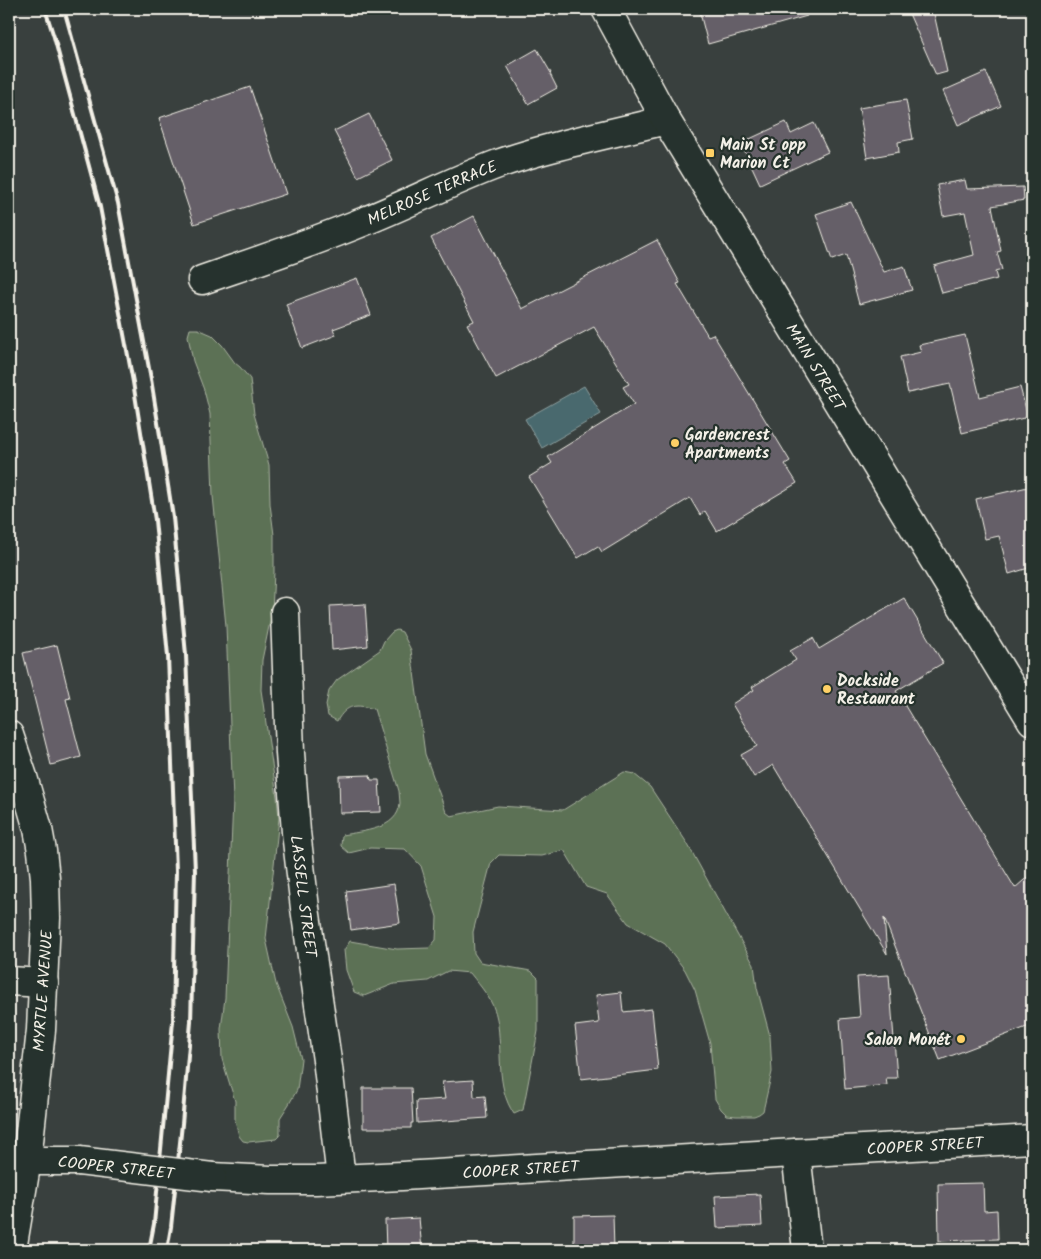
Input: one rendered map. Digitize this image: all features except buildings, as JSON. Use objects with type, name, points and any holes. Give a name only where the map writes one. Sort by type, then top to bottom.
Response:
[{"type":"street","name":"MAIN STREET","points":[[606,9],[666,120],[1032,721]]},
{"type":"street","name":"MELROSE TERRACE","points":[[202,280],[281,253],[366,220],[498,164],[542,150],[666,120]]},
{"type":"street","name":"LASSELL STREET","points":[[286,612],[290,753],[296,832],[341,1178]]},
{"type":"street","name":"MYRTLE AVENUE","points":[[9,735],[38,829],[45,878],[46,918],[41,1030],[18,1160],[12,1250]]},
{"type":"street","points":[[9,981],[44,982]]},
{"type":"street","name":"COOPER STREET","points":[[18,1160],[79,1161],[212,1177],[270,1180],[341,1178],[1032,1139]]},
{"type":"street","points":[[796,1153],[807,1250]]},
{"type":"green space","points":[[190,329],[198,329],[212,335],[250,379],[254,414],[269,465],[270,504],[274,535],[272,612],[262,660],[261,690],[279,818],[266,939],[276,984],[293,1027],[301,1059],[297,1090],[280,1118],[280,1135],[276,1139],[248,1142],[243,1141],[239,1136],[235,1120],[235,1101],[222,1059],[221,1029],[225,998],[233,800],[226,626],[213,496],[210,414],[204,390],[193,361],[188,336]]},
{"type":"green space","points":[[397,630],[402,632],[411,650],[425,754],[446,812],[451,816],[498,806],[563,810],[624,772],[634,774],[650,787],[687,843],[754,965],[757,988],[770,1036],[772,1072],[763,1111],[754,1116],[736,1116],[727,1115],[721,1109],[715,1099],[710,1043],[695,990],[685,970],[665,944],[628,923],[607,894],[586,887],[564,850],[542,856],[499,855],[491,863],[473,932],[474,953],[480,962],[531,971],[538,978],[538,1031],[523,1110],[514,1114],[508,1103],[502,1080],[499,1031],[495,1012],[486,994],[470,973],[448,971],[428,981],[394,984],[364,996],[354,992],[346,970],[344,950],[350,941],[397,949],[429,948],[436,940],[437,917],[421,866],[405,849],[370,848],[349,853],[341,846],[342,835],[378,828],[393,819],[398,812],[400,800],[399,791],[374,709],[362,706],[348,708],[337,721],[328,716],[326,705],[329,691],[337,680],[380,650],[384,641],[392,632]]},
{"type":"water","points":[[584,386],[601,414],[542,448],[525,419]]},
{"type":"railway","points":[[45,9],[100,207],[133,382],[155,520],[168,656],[176,871],[173,1021],[154,1224],[149,1250]]},
{"type":"railway","points":[[64,9],[118,203],[151,379],[173,517],[186,655],[195,871],[191,1022],[182,1124],[167,1250]]},
{"type":"place","name":"Main St opp Marion Ct","points":[[710,153]]},
{"type":"place","name":"Gardencrest Apartments","points":[[675,443]]},
{"type":"place","name":"Dockside Restaurant","points":[[827,689]]},
{"type":"place","name":"Salon Monét","points":[[961,1039]]}]
